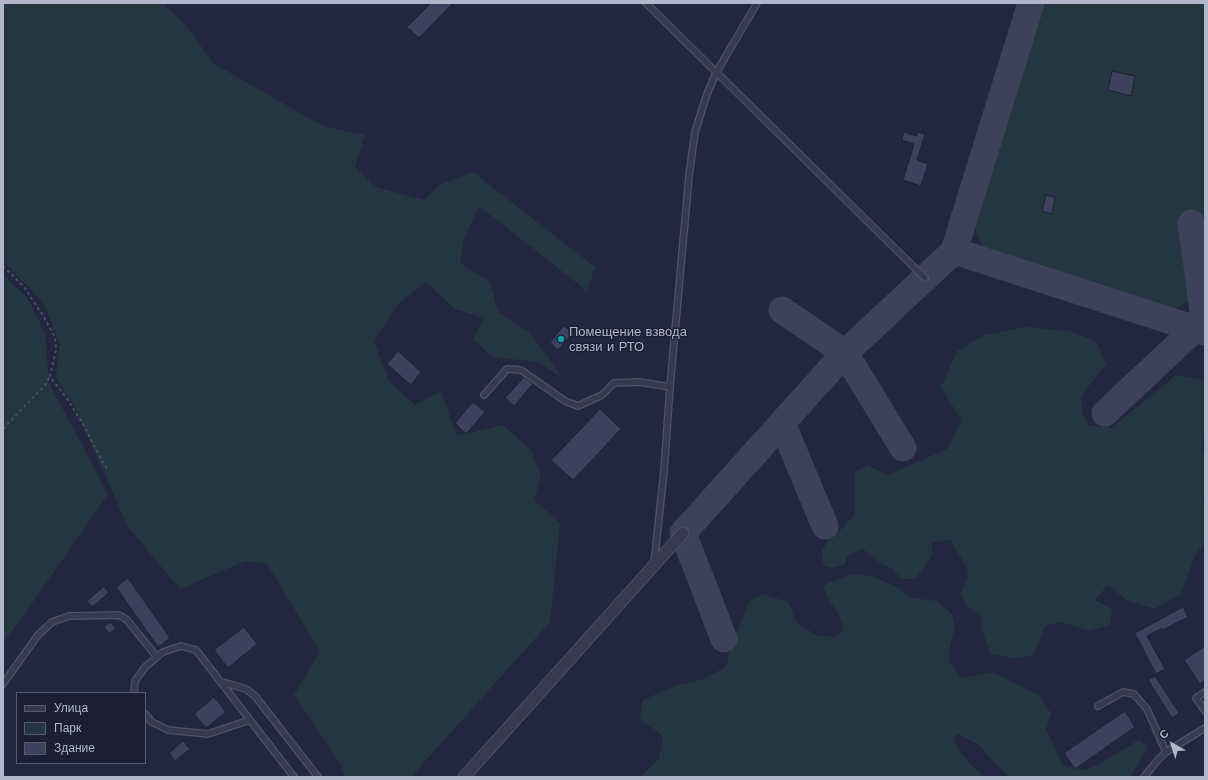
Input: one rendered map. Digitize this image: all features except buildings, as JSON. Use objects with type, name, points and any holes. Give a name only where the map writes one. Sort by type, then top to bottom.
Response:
[{"type":"street","points":[[464,777],[683,533]]},
{"type":"lane","points":[[646,3],[925,278]]},
{"type":"lane","points":[[653,566],[664,471],[689,176],[695,132],[707,94],[716,73],[757,3]]},
{"type":"lane","points":[[484,395],[507,369],[521,370],[565,401],[578,406],[602,395],[614,383],[639,382],[670,387]]},
{"type":"lane","points":[[3,684],[38,635],[52,622],[69,616],[119,615],[127,620],[157,657]]},
{"type":"lane","points":[[134,692],[135,681],[145,667],[163,652],[181,646],[196,650],[294,777]]},
{"type":"lane","points":[[221,682],[246,689],[255,696],[318,777]]},
{"type":"lane","points":[[1098,706],[1123,692],[1134,694],[1147,709],[1166,752]]},
{"type":"lane","points":[[1205,692],[1196,698],[1205,711]]},
{"type":"lane","points":[[146,715],[152,722],[168,730],[208,734],[250,720]]},
{"type":"lane","points":[[1144,777],[1166,752],[1205,728]]},
{"type":"path","points":[[3,266],[24,286],[42,314],[55,337],[56,350],[50,376],[46,384],[3,430]]},
{"type":"path","points":[[50,376],[66,397],[102,462],[107,468]]},
{"type":"green space","points":[[3,3],[163,3],[186,25],[213,63],[323,126],[365,135],[355,167],[376,187],[424,200],[439,185],[473,172],[595,267],[587,291],[479,206],[464,238],[460,263],[490,282],[498,312],[530,333],[563,378],[538,362],[492,357],[473,339],[484,318],[455,309],[426,282],[398,304],[374,341],[389,381],[415,405],[441,391],[457,436],[503,425],[531,450],[541,477],[534,500],[560,523],[550,622],[411,777],[346,777],[339,762],[294,695],[320,651],[267,564],[245,561],[180,589],[128,527],[76,409],[56,377],[60,344],[44,304],[3,261]]},
{"type":"green space","points":[[1044,3],[1205,3],[1205,265],[1199,212],[1178,215],[1189,301],[1176,308],[1165,310],[987,255],[975,229]]},
{"type":"green space","points":[[3,275],[27,297],[45,333],[49,383],[108,494],[19,622],[3,642]]},
{"type":"green space","points":[[1026,327],[1070,331],[1096,341],[1106,364],[1081,396],[1082,413],[1089,425],[1111,428],[1176,375],[1199,379],[1205,384],[1205,418],[1202,452],[1205,456],[1205,490],[1203,499],[1205,506],[1205,540],[1194,558],[1181,594],[1154,609],[1126,600],[1108,585],[1095,600],[1112,609],[1110,625],[1089,631],[1062,622],[1045,626],[1034,655],[1014,658],[991,654],[981,628],[981,617],[968,606],[960,595],[968,577],[967,568],[950,540],[931,542],[933,553],[915,579],[901,579],[892,568],[883,565],[863,549],[848,555],[844,565],[832,568],[823,565],[822,551],[828,540],[845,526],[855,514],[855,472],[867,465],[888,475],[947,449],[962,421],[941,387],[957,351],[985,335]]},
{"type":"green space","points":[[853,574],[874,577],[895,586],[912,598],[937,601],[952,614],[955,628],[948,661],[961,678],[993,672],[1037,694],[1051,713],[1046,729],[1063,765],[1086,770],[1108,759],[1139,740],[1147,746],[1130,777],[1010,777],[992,761],[979,745],[958,734],[953,738],[959,750],[975,769],[985,777],[640,777],[659,759],[663,736],[640,719],[643,700],[677,685],[701,680],[726,667],[731,648],[749,601],[762,594],[788,602],[797,623],[816,635],[835,637],[844,630],[838,613],[828,599],[823,587],[828,583]]},
{"type":"taxiway","points":[[1031,3],[954,251],[1205,332]]},
{"type":"taxiway","points":[[1191,223],[1205,325]]},
{"type":"taxiway","points":[[724,639],[683,533],[845,353],[954,251]]},
{"type":"taxiway","points":[[782,310],[845,353],[903,448]]},
{"type":"taxiway","points":[[1105,413],[1195,329]]},
{"type":"taxiway","points":[[782,423],[825,526]]},
{"type":"place","name":"Помещение взвода связи и РТО","points":[[561,339]]}]
